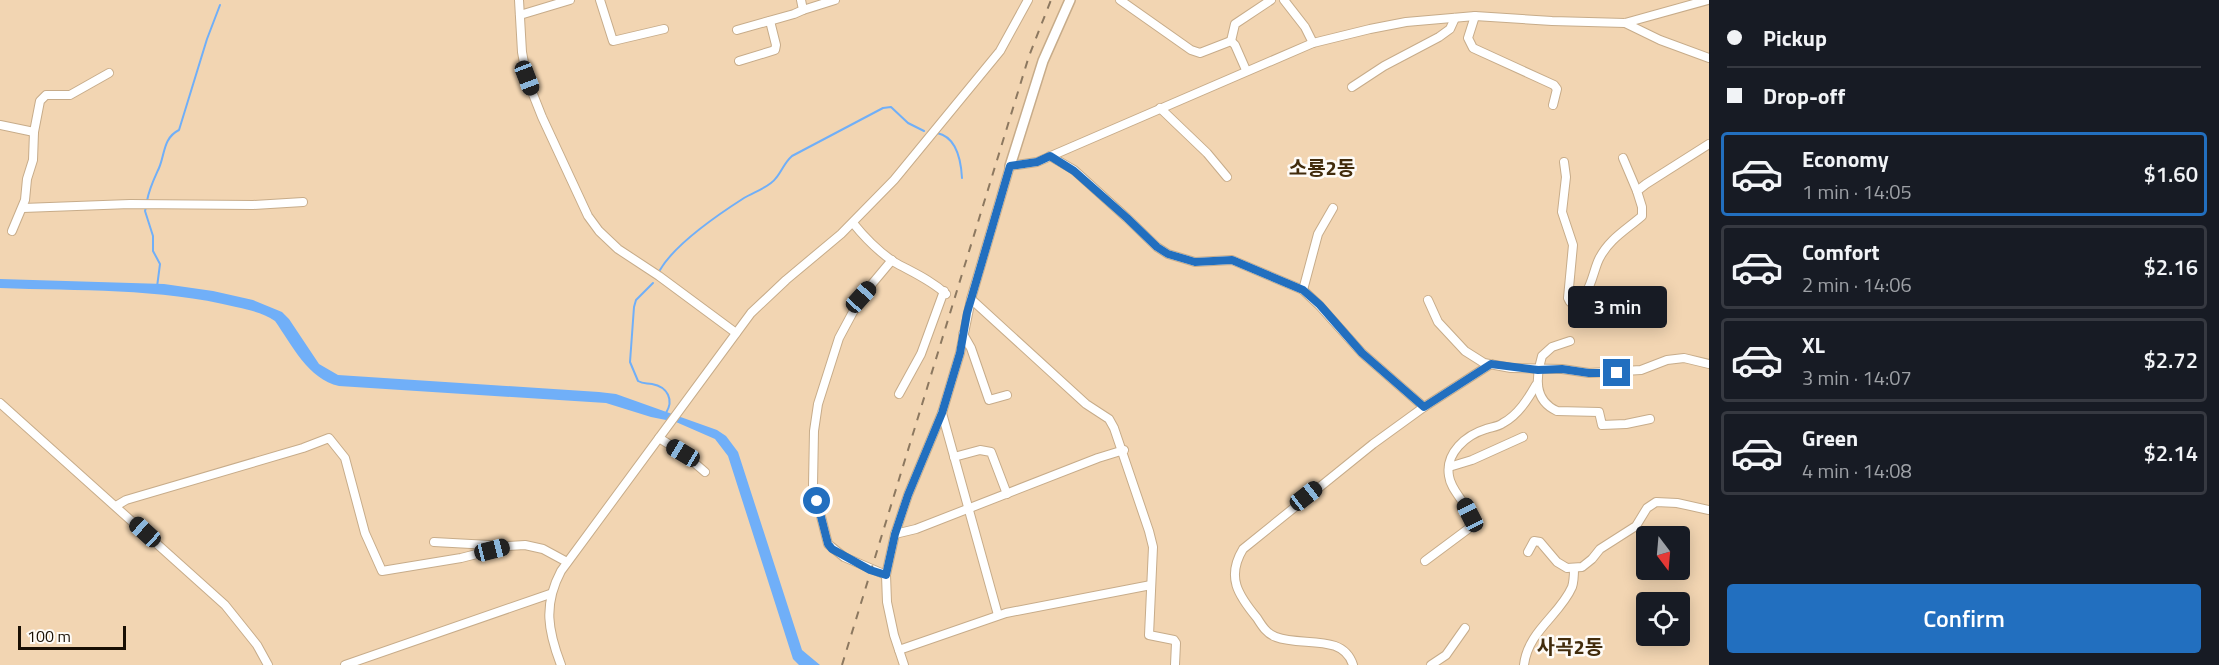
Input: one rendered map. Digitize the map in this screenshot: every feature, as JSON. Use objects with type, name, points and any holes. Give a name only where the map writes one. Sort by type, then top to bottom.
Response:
[{"type":"main road","points":[[1010,166],[1043,61],[1070,0]]},
{"type":"street","points":[[519,0],[522,52],[527,78],[542,117],[588,216],[599,231],[618,249],[736,333]]},
{"type":"street","points":[[520,15],[570,0]]},
{"type":"street","points":[[600,0],[613,41],[664,29]]},
{"type":"street","points":[[801,0],[803,10]]},
{"type":"street","points":[[737,30],[835,0]]},
{"type":"street","points":[[561,665],[550,635],[550,594],[567,562],[736,333],[766,298],[853,223],[894,180],[1000,51],[1028,0]]},
{"type":"street","points":[[1120,0],[1191,50],[1200,53],[1231,41]]},
{"type":"street","points":[[1231,41],[1234,24],[1271,0]]},
{"type":"street","points":[[1284,0],[1305,27],[1313,43]]},
{"type":"street","points":[[904,665],[887,602],[886,575],[895,534],[908,495],[942,413],[960,353],[971,298],[1010,166],[1037,162],[1313,43],[1406,22],[1475,16],[1625,23],[1708,0]]},
{"type":"street","points":[[1475,16],[1468,38],[1473,48],[1554,85],[1557,89],[1553,105]]},
{"type":"street","points":[[1352,87],[1384,66],[1439,37],[1450,29],[1455,18]]},
{"type":"street","points":[[739,61],[775,50],[776,45],[770,21]]},
{"type":"street","points":[[1625,23],[1660,40],[1709,58]]},
{"type":"street","points":[[1231,41],[1246,70]]},
{"type":"street","points":[[12,231],[23,208],[34,152],[34,132],[42,98],[46,95],[70,95],[109,73]]},
{"type":"street","points":[[1160,108],[1207,153],[1227,177]]},
{"type":"street","points":[[0,125],[34,132]]},
{"type":"street","points":[[1637,191],[1709,144]]},
{"type":"street","points":[[1050,156],[1074,171],[1157,247],[1168,254],[1195,262],[1232,260],[1303,290],[1320,305],[1362,353],[1424,407]]},
{"type":"street","points":[[1564,162],[1566,177],[1562,212],[1573,245],[1568,298],[1570,302],[1575,302],[1583,298],[1600,257],[1609,243],[1642,216],[1637,191],[1623,158]]},
{"type":"street","points":[[23,208],[130,204],[253,205],[303,202]]},
{"type":"street","points":[[1303,290],[1318,234],[1333,208]]},
{"type":"street","points":[[853,223],[873,246],[945,293],[921,354],[899,394]]},
{"type":"street","points":[[886,575],[844,557],[828,544],[813,485],[814,431],[818,404],[839,338],[861,297],[892,260]]},
{"type":"street","points":[[971,298],[1086,404],[1109,419],[1124,450],[1153,547],[1149,635],[1174,640],[1176,643],[1175,665]]},
{"type":"street","points":[[1428,300],[1438,322],[1465,351],[1484,363],[1538,370],[1562,369],[1589,373],[1641,370],[1667,360],[1684,358],[1701,360],[1709,364]]},
{"type":"street","points":[[963,334],[971,348],[989,400],[1007,395]]},
{"type":"street","points":[[1425,561],[1468,529],[1471,521],[1464,502],[1449,480],[1451,457],[1464,439],[1486,428],[1503,424],[1518,411],[1536,385],[1542,356],[1552,348],[1570,341]]},
{"type":"street","points":[[1353,665],[1350,656],[1344,650],[1333,645],[1276,637],[1268,632],[1240,598],[1234,578],[1236,560],[1243,549],[1290,509],[1424,407],[1491,364]]},
{"type":"street","points":[[1536,385],[1540,395],[1552,409],[1599,412],[1602,425],[1626,424],[1650,418]]},
{"type":"street","points":[[0,404],[225,605],[257,645],[268,665]]},
{"type":"street","points":[[942,413],[998,615]]},
{"type":"street","points":[[1449,467],[1472,460],[1523,437]]},
{"type":"street","points":[[116,506],[126,500],[303,448],[329,438],[345,458],[366,533],[382,571],[461,558],[508,546]]},
{"type":"street","points":[[659,438],[683,453],[705,471]]},
{"type":"street","points":[[954,457],[984,449],[991,452],[1006,494]]},
{"type":"street","points":[[895,534],[916,529],[1124,450]]},
{"type":"street","points":[[1528,552],[1534,541],[1540,542],[1557,561],[1568,568],[1582,567],[1600,549],[1636,526],[1647,508],[1656,502],[1677,503],[1709,510]]},
{"type":"street","points":[[434,542],[525,545],[543,549],[567,562]]},
{"type":"street","points":[[1524,665],[1525,656],[1538,632],[1571,589],[1574,568]]},
{"type":"street","points":[[899,650],[998,615],[1151,585]]},
{"type":"street","points":[[345,665],[550,594]]},
{"type":"street","points":[[1437,664],[1465,628]]},
{"type":"water","points":[[0,279],[164,284],[213,291],[253,300],[282,312],[319,364],[338,375],[616,394],[717,430],[726,436],[738,452],[802,650],[820,665],[799,665],[793,659],[728,456],[715,439],[676,422],[606,403],[339,386],[328,382],[310,369],[275,321],[256,312],[207,301],[148,293],[0,288]]},
{"type":"waterway","points":[[147,201],[167,142],[179,130],[220,5]]},
{"type":"waterway","points":[[660,270],[676,250],[698,230],[773,181],[792,156],[883,108],[891,107],[908,123],[924,131]]},
{"type":"waterway","points":[[937,133],[949,139],[957,150],[962,178]]},
{"type":"waterway","points":[[146,207],[145,211],[153,236],[153,251],[160,264],[157,287]]},
{"type":"waterway","points":[[653,283],[636,300],[630,362],[638,381],[658,386],[666,391],[669,399],[666,413]]},
{"type":"railway","points":[[842,665],[1029,56],[1051,0]]},
{"type":"district","name":"소룡2동","points":[[1322,168]]},
{"type":"district","name":"사곡2동","points":[[1570,647]]},
{"type":"route","points":[[817,501],[828,544],[832,549],[870,570],[886,575],[895,534],[908,495],[942,413],[960,353],[967,313],[1010,166],[1037,162],[1050,156],[1074,171],[1157,247],[1168,254],[1185,261],[1195,262],[1232,260],[1309,294],[1362,353],[1424,407],[1491,364],[1538,370],[1562,369],[1589,373],[1617,373]]}]
